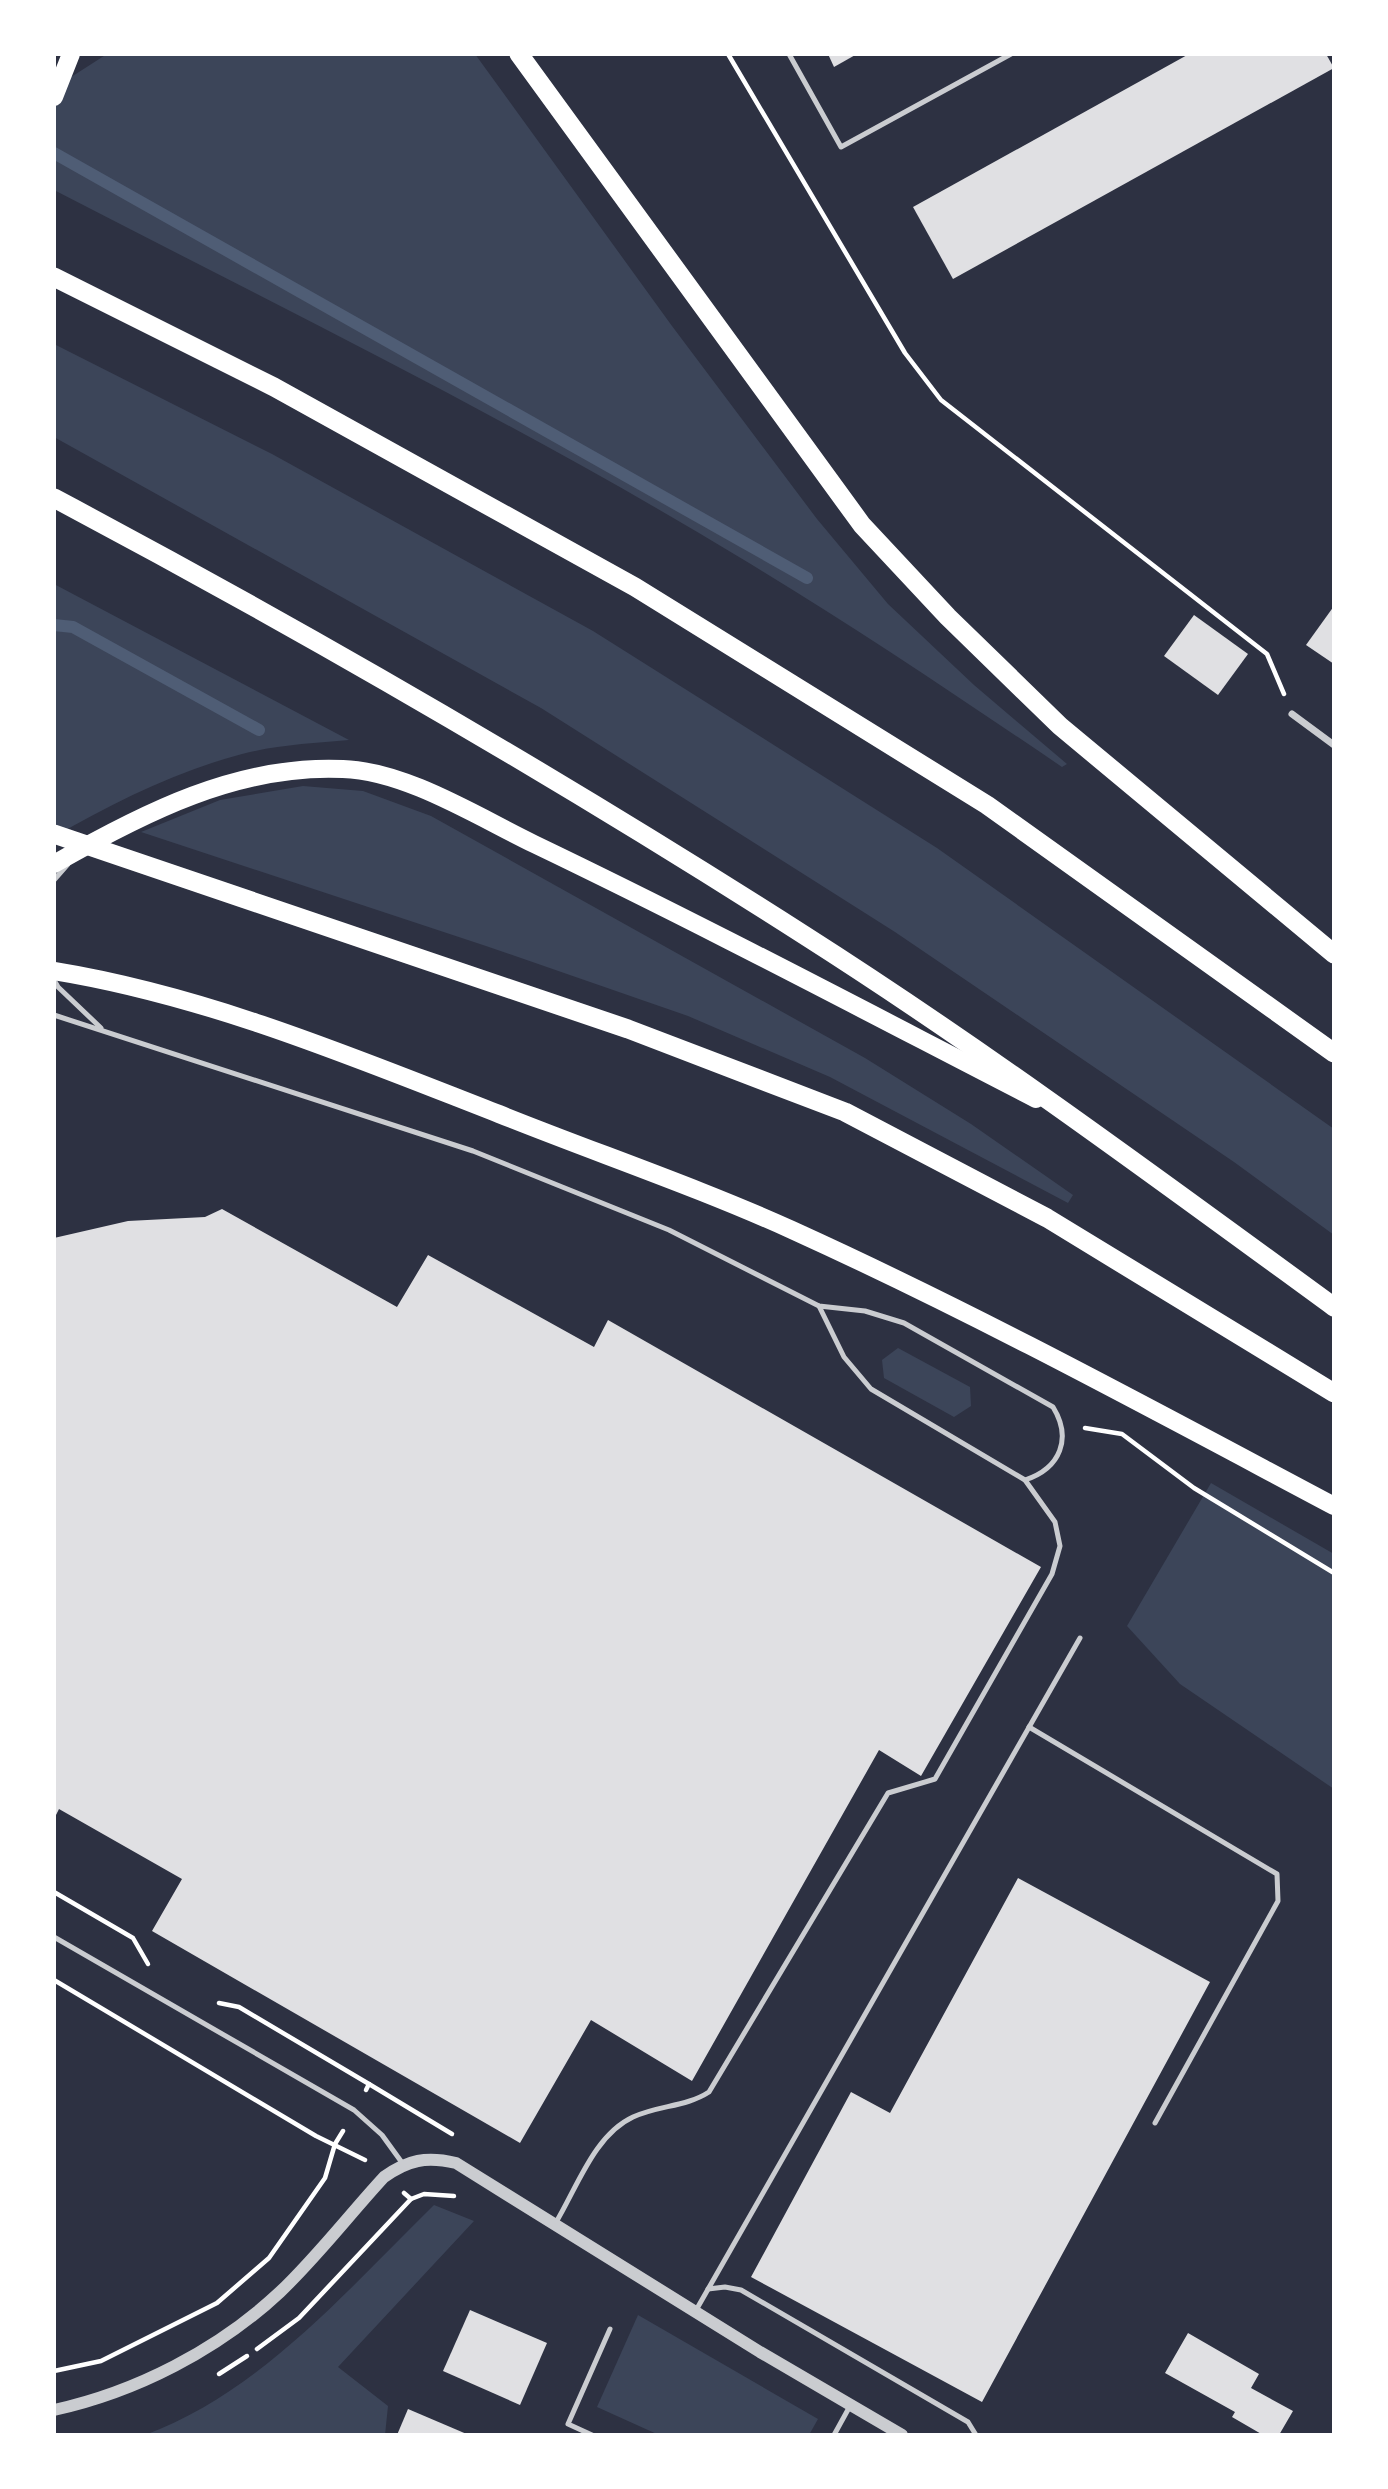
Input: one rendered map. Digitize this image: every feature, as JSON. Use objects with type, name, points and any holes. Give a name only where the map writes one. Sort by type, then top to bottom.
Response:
[{"type":"highway","points":[[519,54],[764,395],[862,525],[948,617],[1059,726],[1334,954]]},
{"type":"highway","points":[[54,277],[274,387],[635,587],[987,805],[1334,1053]]},
{"type":"highway","points":[[54,498],[536,766],[807,937],[1084,1124],[1334,1307]]},
{"type":"highway","points":[[54,834],[628,1029],[845,1112],[1047,1218],[1334,1393]]},
{"type":"main road","points":[[54,58],[59,54]]},
{"type":"main road","points":[[54,97],[71,54]]},
{"type":"main road","points":[[54,864],[150,813],[214,787],[279,771],[345,769],[405,783],[626,888],[1084,1124]]},
{"type":"main road","points":[[54,971],[120,982],[263,1026],[388,1071],[790,1229],[1084,1372],[1334,1506]]},
{"type":"street","points":[[1292,714],[1334,745]]},
{"type":"street","points":[[54,2410],[81,2404],[142,2381],[218,2342],[279,2292],[384,2177],[403,2164],[436,2159],[456,2163],[695,2312],[902,2435]]},
{"type":"lane","points":[[789,54],[841,147],[1011,54]]},
{"type":"lane","points":[[54,880],[84,847]]},
{"type":"lane","points":[[54,980],[103,1030]]},
{"type":"lane","points":[[54,1015],[473,1151],[669,1230],[819,1306],[865,1311],[904,1323],[1053,1407],[1063,1424],[1061,1446],[1054,1463],[1041,1475],[1025,1480]]},
{"type":"lane","points":[[555,2225],[606,2136],[633,2117],[692,2103],[709,2092],[888,1793],[935,1779],[1052,1574],[1060,1546],[1055,1522],[1025,1480],[871,1389],[844,1357],[819,1306]]},
{"type":"lane","points":[[695,2312],[1080,1638]]},
{"type":"lane","points":[[1030,1727],[1277,1874],[1278,1901],[1155,2123]]},
{"type":"lane","points":[[54,1937],[354,2110],[382,2135],[403,2164]]},
{"type":"lane","points":[[708,2289],[725,2287],[741,2290],[968,2422],[976,2435]]},
{"type":"lane","points":[[592,2435],[568,2424],[610,2329]]},
{"type":"lane","points":[[834,2435],[850,2406]]},
{"type":"path","points":[[728,54],[905,353],[941,400],[1267,654],[1292,714]]},
{"type":"path","points":[[1063,1424],[1122,1434],[1194,1488],[1334,1573]]},
{"type":"path","points":[[54,1892],[133,1938],[152,1970]]},
{"type":"path","points":[[54,1980],[316,2136],[360,2155],[384,2177]]},
{"type":"path","points":[[215,2003],[239,2007],[369,2084]]},
{"type":"path","points":[[54,2371],[102,2361],[217,2303],[269,2258],[325,2178],[335,2144]]},
{"type":"shaded area","points":[[107,54],[475,54],[672,326],[817,519],[888,604],[974,685],[1067,764],[1062,767],[821,608],[656,508],[486,413],[54,190],[54,88]]},
{"type":"shaded area","points":[[54,344],[272,454],[593,631],[937,848],[1334,1129],[1334,1235],[1234,1162],[895,932],[541,708],[54,437]]},
{"type":"shaded area","points":[[54,584],[349,740],[268,748],[193,769],[145,789],[54,837]]},
{"type":"shaded area","points":[[303,786],[363,791],[431,816],[865,1058],[971,1124],[1073,1195],[1068,1203],[830,1077],[688,1016],[141,832],[220,800]]},
{"type":"shaded area","points":[[898,1348],[970,1387],[971,1406],[954,1417],[884,1378],[882,1360]]},
{"type":"shaded area","points":[[1211,1483],[1334,1554],[1334,1789],[1180,1684],[1127,1626]]},
{"type":"shaded area","points":[[434,2205],[474,2221],[338,2367],[388,2406],[385,2435],[145,2435],[187,2416],[265,2365],[335,2304]]},
{"type":"shaded area","points":[[638,2315],[818,2419],[809,2435],[659,2435],[597,2407]]},
{"type":"building","points":[[828,54],[857,54],[834,67]]},
{"type":"building","points":[[1189,54],[1326,54],[1334,68],[953,279],[913,207]]},
{"type":"building","points":[[1334,606],[1334,664],[1306,645]]},
{"type":"building","points":[[1194,615],[1248,654],[1218,695],[1164,656]]},
{"type":"building","points":[[222,1209],[397,1307],[428,1255],[594,1347],[608,1320],[1041,1567],[921,1776],[879,1750],[692,2081],[591,2020],[520,2143],[152,1931],[182,1879],[59,1809],[54,1819],[54,1238],[128,1221],[205,1217]]},
{"type":"building","points":[[1018,1878],[1210,1982],[982,2402],[751,2277],[851,2092],[890,2113]]},
{"type":"building","points":[[470,2310],[547,2343],[520,2405],[443,2371]]},
{"type":"building","points":[[1188,2333],[1259,2374],[1251,2388],[1293,2411],[1279,2435],[1263,2435],[1232,2417],[1235,2412],[1165,2373]]},
{"type":"building","points":[[408,2409],[469,2435],[397,2435]]},
{"type":"waterway","points":[[54,153],[807,578]]},
{"type":"waterway","points":[[54,625],[73,627],[259,730]]}]
